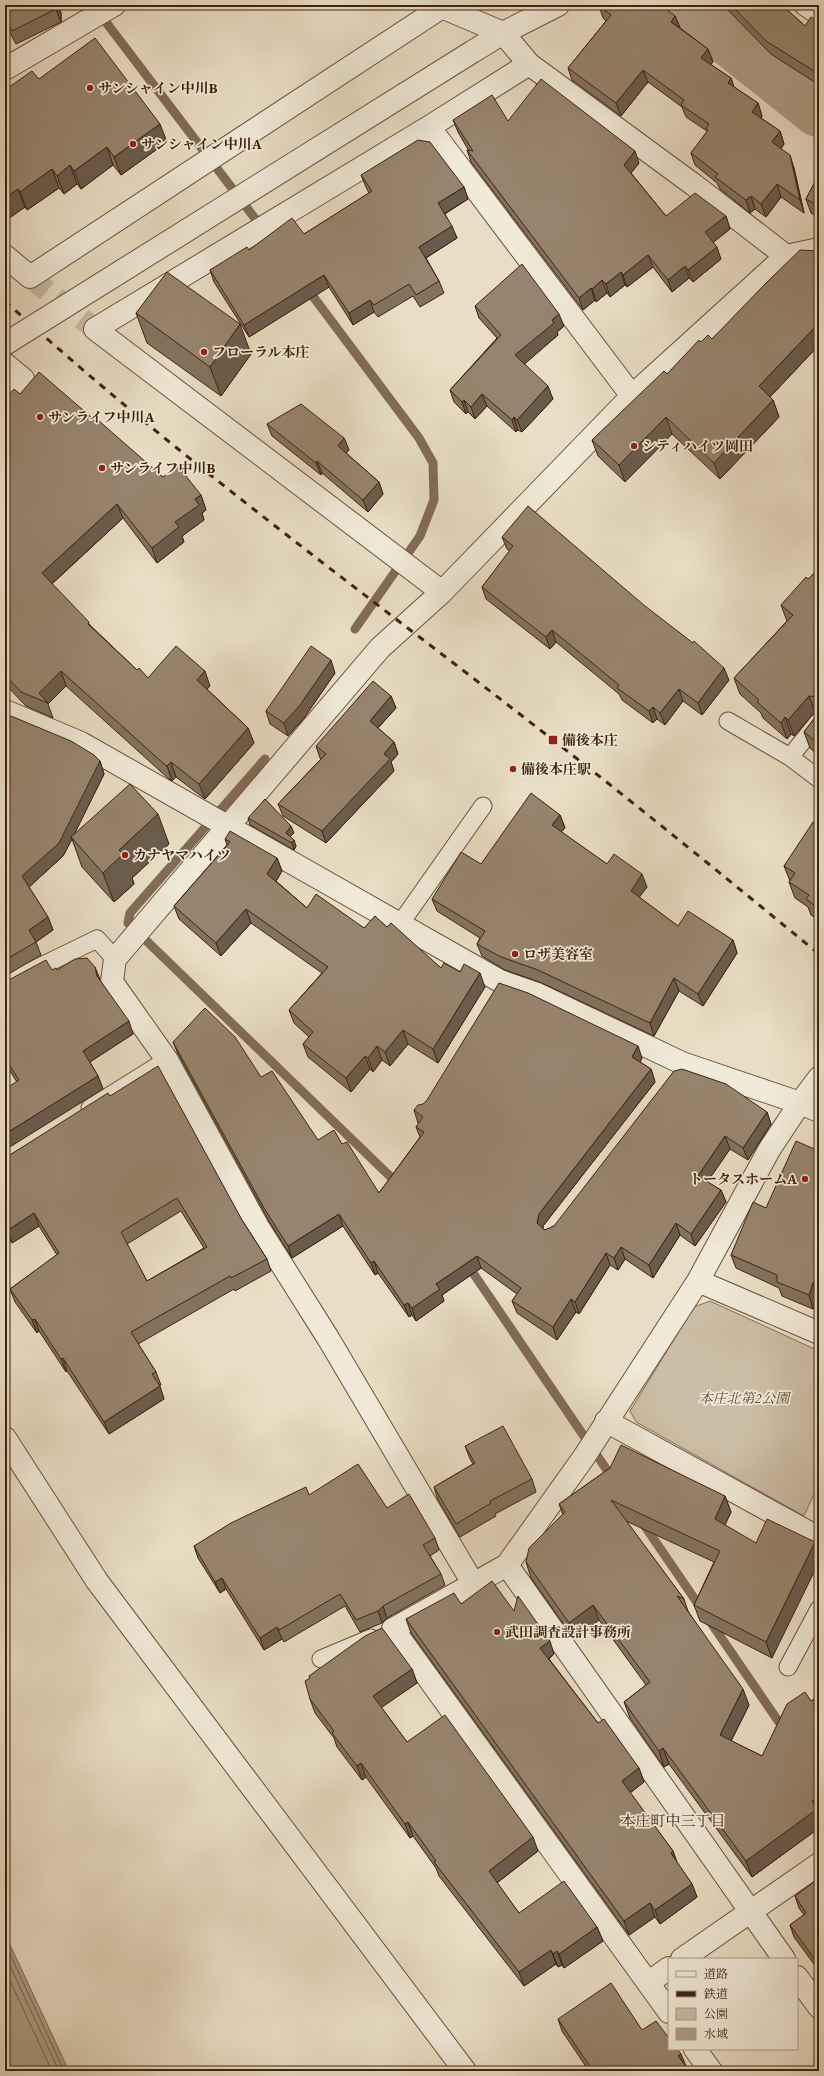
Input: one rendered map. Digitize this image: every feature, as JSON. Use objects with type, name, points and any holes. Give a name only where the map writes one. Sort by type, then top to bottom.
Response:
[{"type":"street","points":[[5,344],[472,52],[503,33],[558,5]]},
{"type":"street","points":[[806,5],[819,14]]},
{"type":"street","points":[[5,256],[30,277],[219,155],[439,6],[503,33],[529,64],[694,185],[786,256]]},
{"type":"street","points":[[5,69],[112,7]]},
{"type":"street","points":[[442,592],[95,329],[429,127],[529,64]]},
{"type":"street","points":[[429,127],[632,396]]},
{"type":"street","points":[[474,1585],[328,1338],[258,1227],[167,1060],[112,982],[115,959],[136,935],[224,824],[380,648],[442,592],[632,396],[786,256],[819,249]]},
{"type":"street","points":[[5,364],[23,380],[5,391]]},
{"type":"street","points":[[5,711],[81,743],[400,924],[496,988],[536,994],[677,1069],[810,1107]]},
{"type":"street","points":[[668,2011],[393,1629],[474,1585],[507,1565],[584,1457],[698,1281],[769,1150],[810,1107],[819,1078]]},
{"type":"street","points":[[698,1281],[819,1333]]},
{"type":"street","points":[[601,1430],[819,1538]]},
{"type":"street","points":[[5,1438],[97,1581],[465,2071]]},
{"type":"street","points":[[507,1565],[783,1958]]},
{"type":"street","points":[[683,1958],[819,1864]]},
{"type":"street","points":[[648,1983],[668,1969]]},
{"type":"street","points":[[798,1978],[819,2007]]},
{"type":"street","points":[[697,2050],[711,2071]]},
{"type":"lane","points":[[728,721],[790,757],[819,779]]},
{"type":"lane","points":[[790,757],[819,721]]},
{"type":"lane","points":[[400,924],[483,806]]},
{"type":"lane","points":[[5,987],[27,974],[97,939],[115,959]]},
{"type":"lane","points":[[79,1115],[167,1060]]},
{"type":"lane","points":[[788,1668],[819,1609]]},
{"type":"lane","points":[[321,1659],[393,1629]]},
{"type":"green space","name":"本庄北第2公園","points":[[710,1301],[819,1351],[819,1483],[804,1516],[636,1422],[630,1411],[694,1307]]},
{"type":"water","points":[[5,1934],[69,2071],[5,2071]]},
{"type":"building","points":[[5,5],[56,5],[56,9],[12,31],[5,19]]},
{"type":"building","points":[[661,5],[675,16],[671,22],[708,49],[701,58],[731,78],[728,83],[758,103],[752,112],[780,131],[772,142],[790,155],[800,200],[777,184],[761,204],[751,196],[746,200],[715,177],[718,174],[691,153],[708,130],[706,128],[709,124],[681,105],[684,100],[643,70],[616,103],[568,68],[611,15],[599,6]]},
{"type":"building","points":[[731,5],[782,5],[805,26],[811,17],[819,22],[819,74],[766,41]]},
{"type":"building","points":[[95,38],[160,124],[114,157],[107,147],[74,171],[70,165],[57,176],[52,169],[20,192],[18,189],[5,198],[5,90],[32,71],[39,79]]},
{"type":"building","points":[[541,79],[635,151],[624,165],[666,216],[695,193],[726,216],[705,232],[717,247],[688,270],[685,266],[668,280],[648,255],[623,275],[621,272],[606,284],[602,280],[579,298],[467,150],[473,151],[453,120],[492,95],[508,121]]},
{"type":"building","points":[[418,140],[430,142],[464,187],[438,203],[452,226],[419,247],[439,281],[416,295],[409,284],[374,305],[370,300],[349,313],[324,275],[244,325],[210,270],[247,247],[249,250],[292,218],[304,234],[372,191],[361,175]]},
{"type":"building","points":[[819,174],[819,206],[806,199]]},
{"type":"building","points":[[800,250],[819,251],[819,323],[759,386],[773,400],[714,463],[666,417],[619,465],[592,440],[664,371],[667,374],[699,340],[701,342],[708,335],[712,339]]},
{"type":"building","points":[[522,264],[559,314],[552,320],[554,323],[515,355],[548,386],[517,420],[514,417],[512,420],[482,394],[471,407],[464,400],[462,402],[450,390],[501,335],[475,306]]},
{"type":"building","points":[[167,272],[240,324],[210,367],[136,313]]},
{"type":"building","points":[[39,372],[98,423],[99,421],[163,477],[178,466],[201,495],[195,499],[199,505],[175,522],[179,527],[152,548],[117,504],[42,573],[89,622],[88,624],[137,670],[139,668],[148,678],[176,646],[205,671],[197,680],[248,728],[199,784],[171,762],[167,766],[164,764],[61,671],[39,693],[48,703],[21,692],[5,675],[5,399],[14,389],[20,394]]},
{"type":"building","points":[[301,404],[344,438],[338,446],[379,482],[363,500],[317,461],[316,463],[267,424]]},
{"type":"building","points":[[528,506],[645,606],[693,643],[694,641],[724,668],[698,703],[679,689],[660,713],[653,707],[649,711],[617,688],[619,685],[552,630],[546,637],[482,587],[513,546],[502,537]]},
{"type":"building","points":[[819,569],[819,697],[809,696],[788,720],[785,717],[781,723],[757,702],[759,700],[734,678],[793,615],[781,605],[806,577],[808,579]]},
{"type":"building","points":[[311,646],[331,660],[300,705],[284,723],[266,711]]},
{"type":"building","points":[[373,681],[391,696],[370,721],[394,742],[384,754],[390,759],[322,831],[278,804],[326,754],[316,746]]},
{"type":"building","points":[[819,712],[819,744],[804,732]]},
{"type":"building","points":[[11,716],[71,741],[94,755],[100,761],[59,843],[22,876],[48,917],[29,930],[36,942],[5,960],[5,724]]},
{"type":"building","points":[[130,784],[158,814],[119,850],[123,854],[103,873],[71,837]]},
{"type":"building","points":[[531,793],[560,815],[552,825],[607,864],[614,854],[642,874],[631,891],[678,926],[688,911],[733,940],[698,994],[674,978],[650,1023],[538,970],[501,957],[477,944],[485,931],[432,899],[461,852],[481,864]]},
{"type":"building","points":[[265,799],[291,826],[286,833],[294,840],[292,843],[248,818]]},
{"type":"building","points":[[813,822],[819,826],[819,909],[806,899],[809,895],[789,882],[795,873],[784,866]]},
{"type":"building","points":[[230,831],[277,858],[267,874],[307,908],[316,894],[364,928],[375,916],[387,927],[391,923],[441,968],[444,963],[460,972],[464,964],[480,973],[433,1049],[403,1030],[385,1052],[377,1046],[368,1058],[365,1056],[346,1078],[303,1044],[313,1032],[289,1010],[328,967],[246,909],[216,943],[174,906],[230,842],[225,839]]},
{"type":"building","points":[[87,958],[95,967],[97,976],[129,1021],[83,1051],[98,1076],[5,1134],[5,1089],[19,1080],[5,1058],[5,982],[46,960],[52,970],[56,968],[57,970],[75,959]]},
{"type":"building","points":[[499,983],[528,993],[638,1046],[632,1057],[651,1069],[539,1214],[537,1223],[545,1230],[554,1226],[674,1071],[682,1069],[726,1084],[767,1112],[743,1148],[725,1136],[698,1176],[721,1190],[691,1234],[676,1223],[649,1265],[621,1247],[614,1258],[606,1253],[575,1302],[571,1299],[553,1327],[512,1301],[521,1288],[477,1256],[436,1284],[440,1289],[412,1308],[408,1303],[404,1305],[374,1261],[371,1263],[339,1214],[288,1246],[264,1208],[173,1042],[205,1008],[235,1037],[261,1077],[272,1071],[318,1140],[334,1130],[342,1144],[347,1142],[379,1193],[424,1132],[416,1127],[423,1117],[414,1110],[418,1105],[423,1104],[427,1100]]},
{"type":"building","points":[[158,1066],[242,1220],[267,1259],[231,1278],[230,1276],[131,1332],[156,1372],[152,1374],[160,1386],[104,1422],[63,1358],[61,1359],[35,1319],[32,1320],[10,1289],[59,1253],[34,1213],[8,1230],[5,1226],[5,1158],[108,1093],[110,1096]],"holes":[[[177,1198],[207,1247],[147,1281],[121,1232]]]},
{"type":"building","points":[[796,1141],[819,1151],[819,1285],[813,1283],[809,1295],[777,1282],[777,1275],[731,1255],[753,1202],[766,1208]]},
{"type":"building","points":[[503,1426],[532,1479],[490,1501],[491,1503],[456,1524],[434,1487],[475,1463],[465,1446]]},
{"type":"building","points":[[621,1445],[725,1496],[715,1519],[756,1543],[767,1519],[815,1542],[766,1642],[694,1605],[720,1551],[611,1500],[684,1599],[677,1596],[743,1689],[720,1735],[762,1756],[787,1704],[805,1692],[811,1701],[819,1696],[819,1792],[816,1794],[818,1797],[812,1801],[817,1809],[746,1861],[663,1748],[659,1751],[624,1702],[650,1682],[593,1605],[569,1623],[526,1562],[529,1548],[565,1512],[559,1504],[610,1468]]},
{"type":"building","points":[[358,1464],[387,1508],[409,1494],[435,1538],[423,1545],[441,1574],[383,1606],[378,1611],[356,1620],[340,1594],[279,1630],[277,1627],[260,1638],[222,1578],[215,1582],[194,1546],[231,1523],[306,1487],[309,1495]]},
{"type":"building","points":[[492,1581],[514,1611],[518,1596],[550,1641],[540,1648],[598,1723],[604,1719],[639,1768],[622,1781],[673,1851],[671,1853],[692,1884],[655,1910],[650,1903],[624,1921],[406,1619],[454,1593],[461,1604]]},
{"type":"building","points":[[382,1628],[412,1669],[373,1696],[407,1742],[445,1715],[533,1837],[489,1871],[519,1913],[564,1881],[597,1927],[559,1954],[557,1951],[553,1954],[551,1950],[519,1972],[434,1862],[436,1861],[408,1822],[405,1824],[361,1763],[357,1766],[332,1733],[334,1731],[310,1699],[305,1681],[310,1678],[309,1676],[365,1636]]},
{"type":"building","points":[[819,1878],[819,1965],[790,1925],[806,1913],[795,1896]]},
{"type":"building","points":[[611,1983],[642,2030],[656,2021],[668,2037],[668,2050],[678,2050],[681,2054],[678,2056],[690,2071],[594,2071],[558,2019]]},
{"type":"waterway","points":[[688,5],[819,109]]},
{"type":"waterway","points":[[99,13],[263,229]]},
{"type":"waterway","points":[[306,287],[419,438],[433,463],[434,500],[420,536],[355,629]]},
{"type":"waterway","points":[[265,759],[130,913],[128,923],[399,1185]]},
{"type":"waterway","points":[[467,1264],[613,1479]]},
{"type":"waterway","points":[[642,1522],[785,1731]]},
{"type":"tunnel","points":[[30,277],[95,329]]},
{"type":"railway","points":[[5,301],[138,416],[206,471],[275,526],[587,766],[819,954]]},
{"type":"place","name":"サンシャイン中川B","points":[[90,88]]},
{"type":"place","name":"サンシャイン中川A","points":[[133,144]]},
{"type":"place","name":"フローラル本庄","points":[[204,352]]},
{"type":"place","name":"サンライフ中川A","points":[[40,417]]},
{"type":"place","name":"シティハイツ岡田","points":[[634,446]]},
{"type":"place","name":"サンライフ中川B","points":[[102,468]]},
{"type":"place","name":"備後本庄","points":[[553,740]]},
{"type":"place","name":"備後本庄駅","points":[[513,769]]},
{"type":"place","name":"カナヤマハイツ","points":[[125,855]]},
{"type":"place","name":"ロザ美容室","points":[[515,954]]},
{"type":"place","name":"トータスホームA","points":[[805,1179]]},
{"type":"place","name":"武田調査設計事務所","points":[[497,1632]]},
{"type":"district","name":"本庄町中三丁目","points":[[673,1820]]}]
